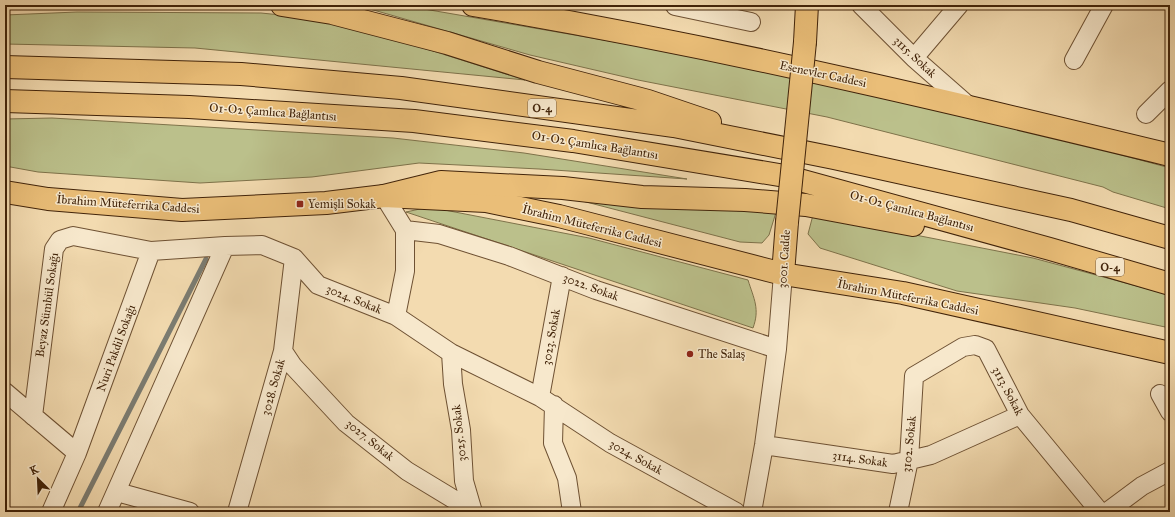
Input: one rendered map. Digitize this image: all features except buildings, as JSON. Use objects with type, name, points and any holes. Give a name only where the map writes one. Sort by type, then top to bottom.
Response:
[{"type":"main road","points":[[282,5],[332,13],[447,43],[538,72],[648,101],[723,126],[834,158]]},
{"type":"main road","name":"Esenevler Caddesi","points":[[473,5],[540,16],[724,53],[859,82],[1170,154]]},
{"type":"main road","name":"3001. Cadde","points":[[783,274],[805,42],[807,5]]},
{"type":"main road","name":"O-4","points":[[5,67],[241,74],[401,88],[674,126],[834,158],[1071,210],[1170,238]]},
{"type":"main road","name":"O1-O2 Çamlıca Bağlantısı","points":[[5,101],[189,107],[414,121],[574,141],[785,176],[1050,249],[1170,284]]},
{"type":"main road","points":[[384,196],[441,182],[563,188],[642,197],[745,200],[806,205],[1050,249]]},
{"type":"main road","name":"İbrahim Müteferrika Caddesi","points":[[5,192],[48,199],[182,210],[326,203],[384,196],[486,201],[559,216],[783,274],[903,294],[1170,353]]},
{"type":"main road","points":[[1071,210],[1170,227]]},
{"type":"street","points":[[676,5],[675,6],[751,22]]},
{"type":"street","name":"3115. Sokak","points":[[861,5],[914,58],[971,108]]},
{"type":"street","points":[[914,58],[959,5]]},
{"type":"street","points":[[1074,60],[1104,5]]},
{"type":"street","points":[[1146,114],[1170,90]]},
{"type":"street","points":[[384,196],[405,230],[405,271],[396,316]]},
{"type":"street","name":"3022. Sokak","points":[[405,230],[439,234],[510,256],[596,290],[777,349]]},
{"type":"street","name":"Beyaz Sümbül Sokağı","points":[[33,416],[54,249],[60,240],[73,236],[151,251]]},
{"type":"street","name":"3024. Sokak","points":[[225,246],[262,245],[294,258],[318,284],[396,316],[452,353],[547,402],[610,443],[736,512]]},
{"type":"street","points":[[107,512],[225,246],[151,251]]},
{"type":"street","name":"Nuri Pakdil Sokağı","points":[[50,512],[77,453],[151,251]]},
{"type":"street","name":"3028. Sokak","points":[[237,512],[283,351],[294,258]]},
{"type":"street","name":"3001. Cadde","points":[[752,512],[764,445],[777,349],[783,274]]},
{"type":"street","name":"3023. Sokak","points":[[562,276],[547,402],[553,443],[566,478],[572,512]]},
{"type":"street","name":"3113. Sokak","points":[[914,376],[963,347],[975,345],[986,349],[1020,415],[1100,512]]},
{"type":"street","name":"3027. Sokak","points":[[283,351],[293,366],[346,423],[407,471],[473,512]]},
{"type":"street","name":"3025. Sokak","points":[[452,353],[453,384],[462,430],[464,481],[473,512]]},
{"type":"street","name":"3102. Sokak","points":[[898,512],[909,460],[914,376]]},
{"type":"street","points":[[5,392],[77,453]]},
{"type":"street","points":[[1160,394],[1170,412]]},
{"type":"street","name":"3114. Sokak","points":[[764,445],[893,464],[931,455],[1020,415]]},
{"type":"street","points":[[1107,512],[1142,486],[1170,471]]},
{"type":"street","points":[[117,492],[190,512]]},
{"type":"green space","points":[[356,5],[401,5],[748,65],[1018,127],[1170,168],[1170,209],[1113,192],[1103,187],[827,117],[638,80],[530,55]]},
{"type":"green space","points":[[77,12],[261,13],[331,20],[525,80],[195,48],[5,44],[5,15]]},
{"type":"green space","points":[[52,118],[393,138],[524,153],[687,179],[419,163],[312,177],[200,183],[38,172],[5,166],[5,119]]},
{"type":"green space","points":[[567,197],[777,209],[769,235],[762,243],[740,242]]},
{"type":"green space","points":[[429,207],[589,238],[748,280],[756,309],[753,328],[406,212]]},
{"type":"green space","points":[[813,215],[1033,258],[1170,295],[1170,328],[1075,308],[957,291],[820,248],[808,234]]},
{"type":"waterway","points":[[78,512],[206,259]]},
{"type":"place","name":"Yemişli Sokak","points":[[300,204]]},
{"type":"place","name":"The Salaş","points":[[690,354]]}]
